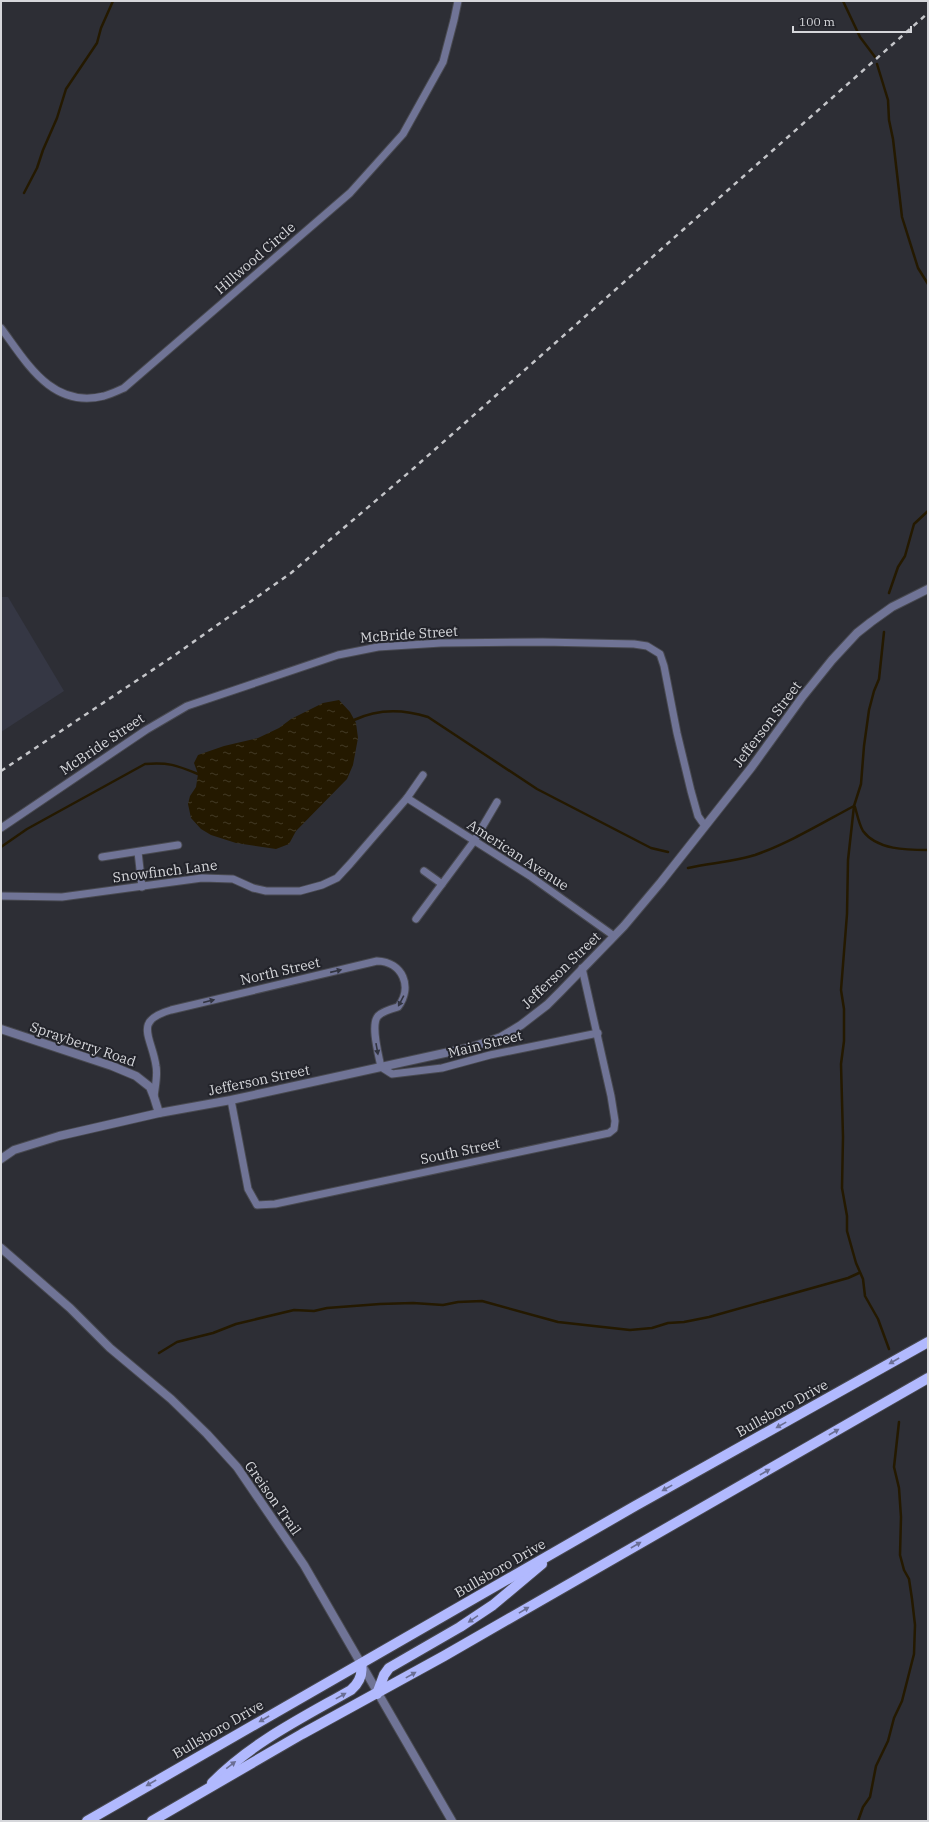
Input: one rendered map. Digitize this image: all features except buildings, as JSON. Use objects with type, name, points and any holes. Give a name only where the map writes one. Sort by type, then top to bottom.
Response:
[{"type":"main road","name":"Bullsboro Drive","points":[[86,1821],[558,1551],[928,1342]]},
{"type":"main road","points":[[152,1821],[302,1734],[377,1694],[928,1378]]},
{"type":"main road","points":[[377,1694],[384,1675],[389,1668],[460,1627],[493,1605],[558,1551]]},
{"type":"main road","points":[[203,1792],[224,1770],[269,1737],[351,1690],[359,1680],[361,1664]]},
{"type":"street","name":"Hillwood Circle","points":[[1,328],[44,382],[57,392],[78,398],[103,396],[124,388],[350,193],[402,134],[443,62],[458,1]]},
{"type":"street","name":"Jefferson Street","points":[[1,1159],[14,1150],[59,1136],[159,1113],[231,1100],[472,1047],[501,1037],[521,1025],[547,1005],[614,936],[661,882],[759,757],[803,696],[832,660],[857,633],[892,607],[928,589]]},
{"type":"street","name":"McBride Street","points":[[1,828],[140,734],[187,706],[338,655],[378,647],[441,643],[543,642],[634,644],[647,646],[660,654],[664,666],[690,791],[698,816],[705,826]]},
{"type":"street","name":"Snowfinch Lane","points":[[1,896],[62,897],[202,878],[222,877],[234,879],[253,888],[266,891],[300,891],[322,885],[336,878],[350,864],[407,798],[423,775]]},
{"type":"street","name":"American Avenue","points":[[407,798],[530,876],[614,936]]},
{"type":"street","points":[[416,919],[474,841],[497,802]]},
{"type":"street","points":[[102,857],[178,845]]},
{"type":"street","points":[[138,852],[142,887]]},
{"type":"street","points":[[424,871],[442,884]]},
{"type":"street","name":"North Street","points":[[154,1097],[156,1067],[147,1030],[148,1023],[152,1018],[171,1010],[377,961],[386,961],[395,966],[401,973],[404,984],[404,993],[398,1007],[383,1012],[375,1020],[375,1030],[381,1067]]},
{"type":"street","name":"South Street","points":[[231,1100],[248,1189],[256,1205],[275,1204],[609,1133],[614,1129],[615,1121],[598,1033],[582,968]]},
{"type":"street","name":"Sprayberry Road","points":[[1,1029],[112,1066],[136,1076],[148,1085],[159,1113]]},
{"type":"street","name":"Main Street","points":[[381,1067],[392,1074],[442,1068],[490,1055],[598,1033]]},
{"type":"street","name":"Greison Trail","points":[[1,1248],[70,1308],[110,1348],[171,1399],[207,1434],[232,1462],[304,1565],[377,1694],[452,1821]]},
{"type":"shaded area","points":[[1,597],[8,597],[64,691],[1,732]]},
{"type":"water","points":[[339,700],[350,712],[356,723],[358,738],[353,765],[347,779],[296,831],[289,844],[276,849],[236,843],[211,835],[201,829],[191,818],[188,804],[190,796],[196,787],[198,774],[194,763],[198,755],[224,746],[258,738],[323,703]]},
{"type":"waterway","points":[[24,193],[37,168],[57,118],[66,89],[97,43],[101,28],[113,1]]},
{"type":"waterway","points":[[843,1],[860,37],[875,57]]},
{"type":"waterway","points":[[877,64],[888,100],[889,120],[893,139],[902,217],[918,268],[928,284]]},
{"type":"waterway","points":[[889,593],[898,567],[905,556],[914,524],[928,511]]},
{"type":"waterway","points":[[884,632],[879,679],[869,710],[861,784],[854,806],[848,860],[847,914],[841,990],[844,1009],[844,1041],[841,1064],[843,1137],[842,1188],[847,1216],[847,1231],[856,1263],[863,1279],[865,1296],[878,1319],[889,1349]]},
{"type":"waterway","points":[[354,720],[373,713],[391,711],[409,712],[428,717],[537,789],[651,848],[668,852]]},
{"type":"waterway","points":[[1,847],[27,829],[145,764],[160,763],[172,765],[198,774]]},
{"type":"waterway","points":[[688,868],[755,855],[793,839],[854,806]]},
{"type":"waterway","points":[[855,807],[863,831],[876,842],[893,848],[928,850]]},
{"type":"waterway","points":[[159,1353],[177,1342],[213,1333],[236,1324],[294,1310],[314,1311],[327,1308],[380,1304],[413,1303],[443,1305],[458,1302],[482,1301],[558,1322],[630,1330],[652,1328],[668,1323],[684,1322],[709,1317],[848,1278],[859,1273]]},
{"type":"waterway","points":[[858,1821],[863,1807],[870,1797],[876,1766],[888,1741],[894,1718],[902,1701],[914,1654],[915,1625],[909,1579],[904,1570],[900,1555],[901,1517],[899,1488],[894,1467],[899,1422]]},
{"type":"railway","points":[[1,771],[172,657],[291,573],[414,468],[928,13]]}]
